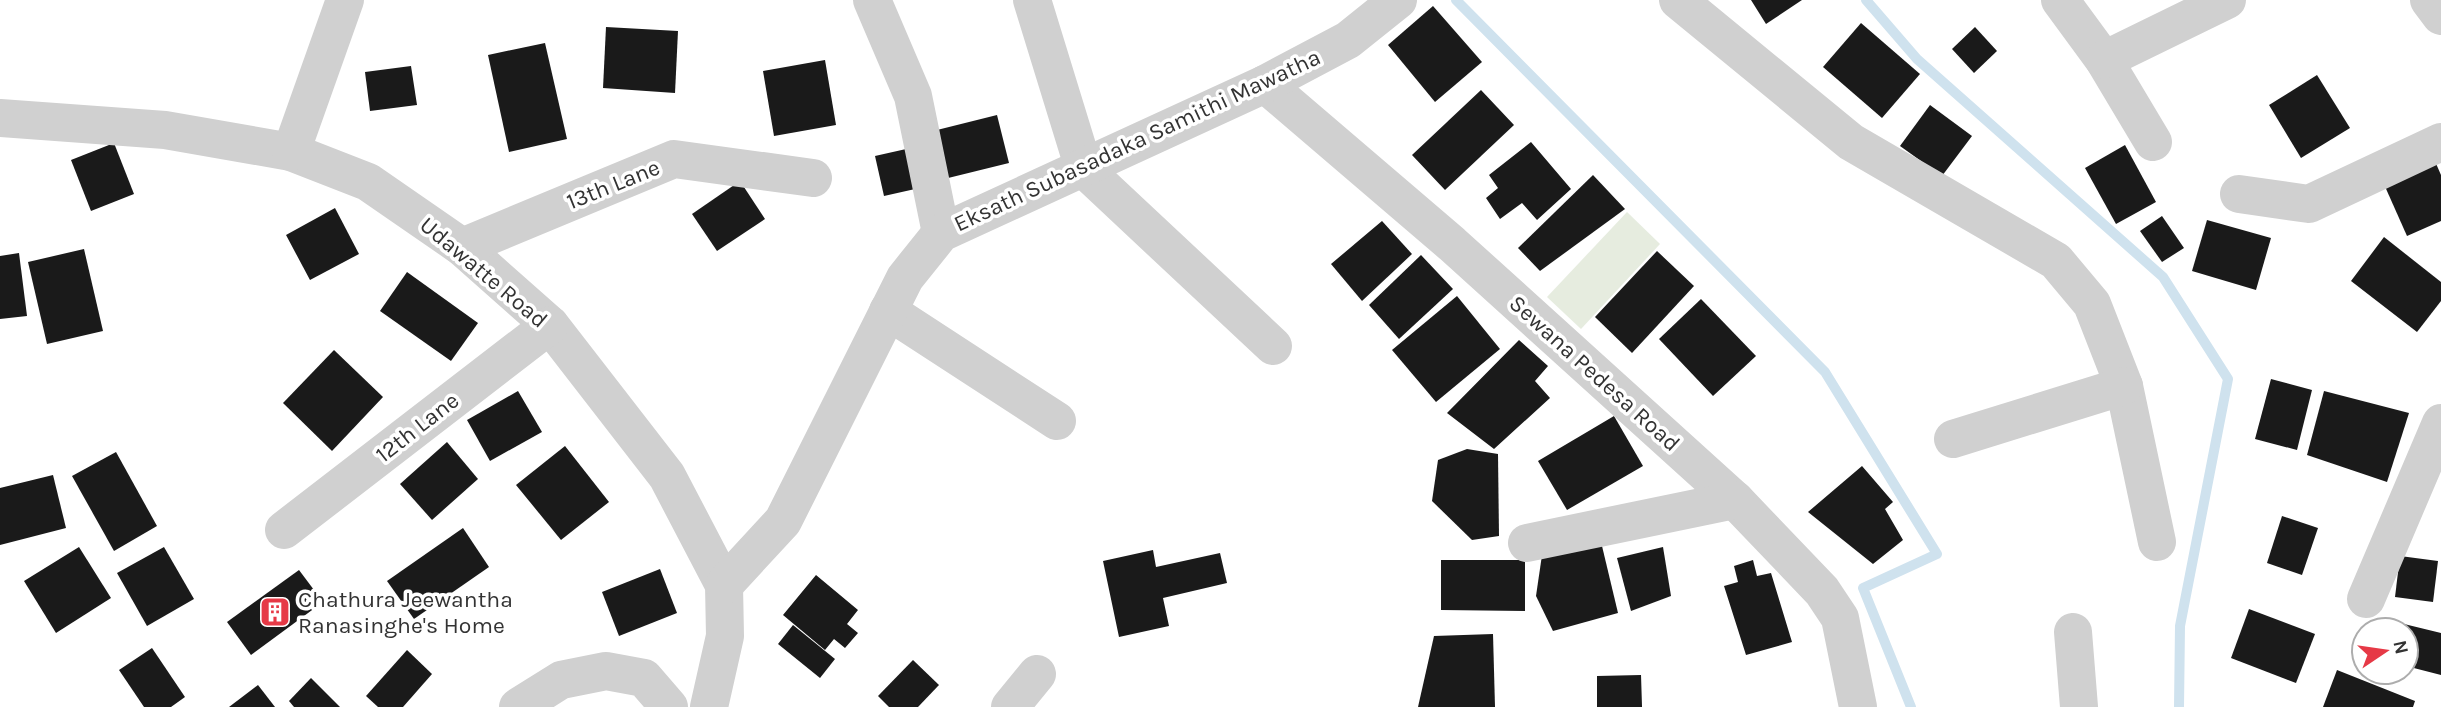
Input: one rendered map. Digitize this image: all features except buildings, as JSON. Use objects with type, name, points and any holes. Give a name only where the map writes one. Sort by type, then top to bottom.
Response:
[{"type":"street","points":[[291,152],[345,0]]},
{"type":"street","points":[[872,0],[913,96],[941,233]]},
{"type":"street","points":[[1032,0],[1084,169],[1273,346]]},
{"type":"street","name":"Eksath Subasadaka Samithi Mawatha","points":[[724,585],[783,521],[905,278],[941,233],[1265,84],[1348,40],[1398,0]]},
{"type":"street","points":[[1678,0],[1851,142],[2056,261],[2092,304],[2124,386],[2157,542]]},
{"type":"street","points":[[2060,0],[2104,60],[2153,142]]},
{"type":"street","points":[[2104,60],[2227,0]]},
{"type":"street","points":[[2429,0],[2441,16]]},
{"type":"street","name":"Sewana Pedesa Road","points":[[1265,84],[1452,244],[1735,500],[1822,591],[1840,618],[1858,707]]},
{"type":"street","name":"Udawatte Road","points":[[0,118],[165,130],[291,152],[368,182],[462,247],[550,325],[667,476],[724,585],[726,636],[709,707]]},
{"type":"street","points":[[2239,194],[2309,204],[2441,142]]},
{"type":"street","name":"13th Lane","points":[[462,247],[674,159],[813,178]]},
{"type":"street","points":[[888,311],[1057,421]]},
{"type":"street","name":"12th Lane","points":[[284,530],[550,325]]},
{"type":"street","points":[[1953,439],[2124,386]]},
{"type":"street","points":[[2366,599],[2441,424]]},
{"type":"street","points":[[1527,543],[1735,500]]},
{"type":"street","points":[[2073,632],[2079,707]]},
{"type":"street","points":[[518,707],[561,680],[606,671],[644,678],[668,707]]},
{"type":"street","points":[[1010,707],[1037,674]]},
{"type":"shaded area","points":[[1627,212],[1660,244],[1581,329],[1547,297]]},
{"type":"waterway","points":[[1456,0],[1825,372],[1937,554],[1863,588],[1911,707]]},
{"type":"waterway","points":[[1866,0],[1917,59],[2163,277],[2228,379],[2180,626],[2179,707]]},
{"type":"place","name":"Chathura Jeewantha Ranasinghe's Home","points":[[275,612]]}]
